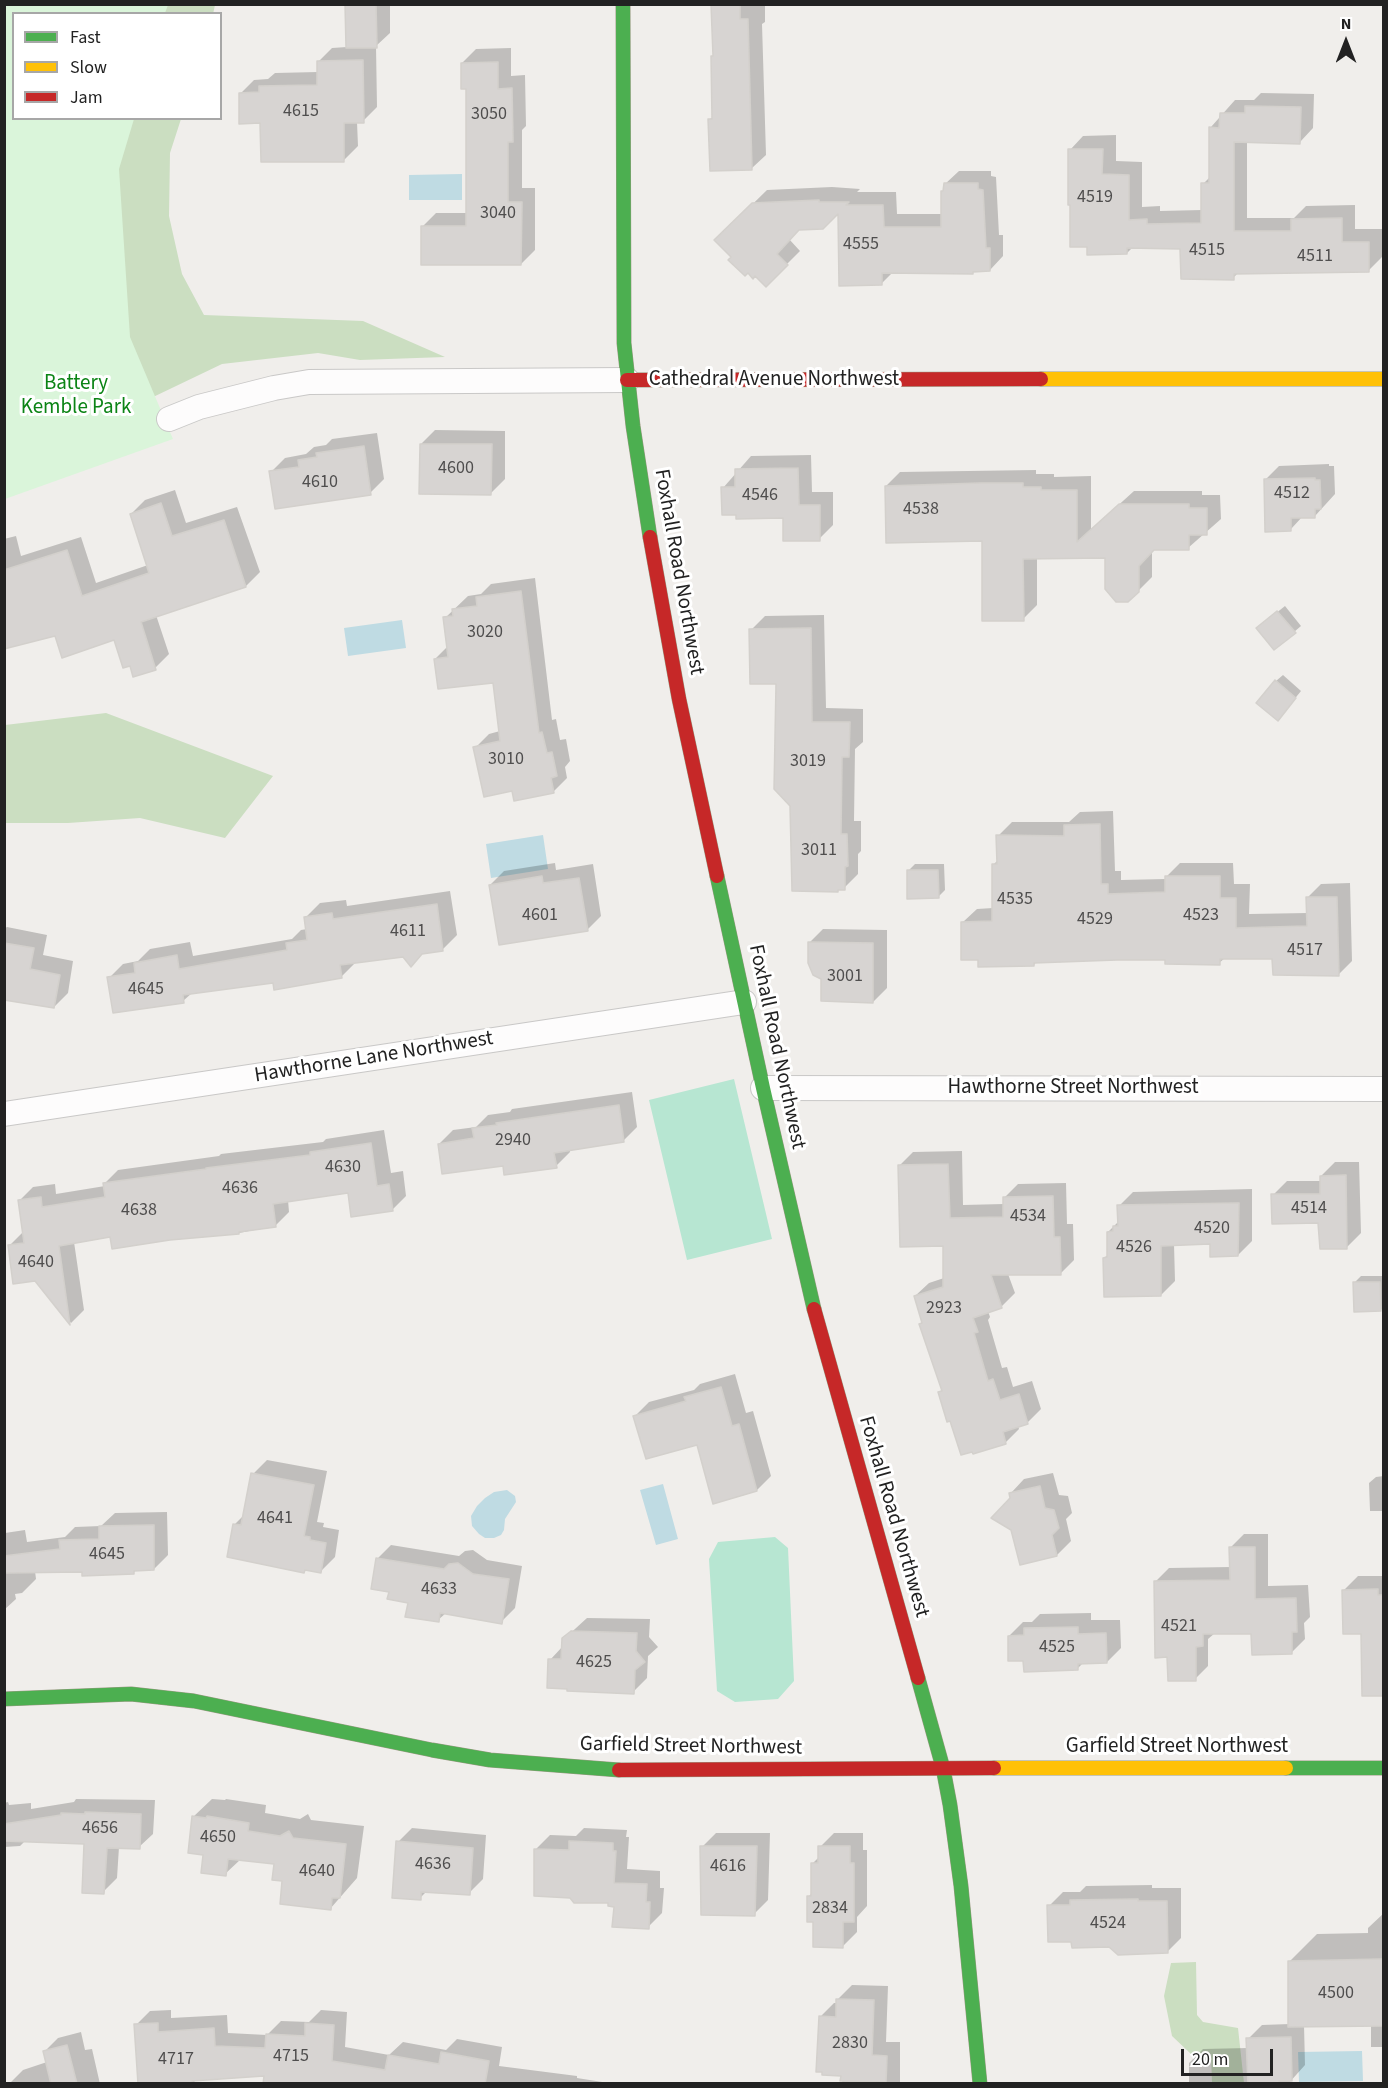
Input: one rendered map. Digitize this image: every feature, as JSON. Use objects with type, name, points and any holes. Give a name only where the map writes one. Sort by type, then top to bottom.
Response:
[{"type":"street","name":"Foxhall Road Northwest","points":[[623,4],[624,343],[636,448],[667,636],[744,1002],[806,1278],[943,1768],[957,1851],[980,2084]]},
{"type":"street","name":"Cathedral Avenue Northwest","points":[[170,419],[199,407],[274,388],[309,382],[1383,379]]},
{"type":"street","name":"Hawthorne Lane Northwest","points":[[4,1114],[744,1002]]},
{"type":"street","name":"Hawthorne Street Northwest","points":[[763,1088],[1383,1089]]},
{"type":"street","name":"Garfield Street Northwest","points":[[4,1699],[131,1694],[194,1701],[490,1760],[534,1765],[648,1771],[1383,1768]]},
{"type":"green space","name":"Battery Kemble Park","points":[[4,5],[215,5],[213,12],[12,12],[12,120],[181,120],[170,153],[169,216],[182,274],[204,315],[363,321],[445,357],[360,360],[318,353],[222,364],[5,468]]},
{"type":"green space","name":"Battery Kemble Park","points":[[4,5],[168,5],[165,12],[12,12],[12,120],[134,120],[119,169],[130,337],[173,439],[5,499]]},
{"type":"green space","points":[[106,713],[273,776],[225,838],[140,818],[68,823],[5,823],[5,725]]},
{"type":"green space","points":[[734,1079],[772,1239],[687,1260],[649,1100]]},
{"type":"green space","points":[[775,1537],[788,1548],[794,1681],[778,1699],[735,1702],[717,1691],[709,1559],[718,1542]]},
{"type":"green space","points":[[1196,1962],[1197,2015],[1203,2022],[1238,2028],[1244,2083],[1212,2083],[1211,2054],[1191,2054],[1172,2036],[1164,1996],[1171,1963]]},
{"type":"water","points":[[462,174],[462,200],[409,200],[409,175]]},
{"type":"water","points":[[402,620],[406,648],[348,656],[344,628]]},
{"type":"water","points":[[543,835],[548,869],[491,878],[486,844]]},
{"type":"water","points":[[663,1484],[678,1539],[656,1545],[640,1490]]},
{"type":"water","points":[[507,1490],[515,1496],[516,1502],[505,1519],[504,1530],[501,1535],[494,1538],[485,1538],[472,1526],[471,1516],[485,1498],[494,1492]]},
{"type":"water","points":[[1362,2051],[1363,2081],[1299,2082],[1298,2052]]},
{"type":"building","points":[[345,4],[376,4],[377,48],[346,48]]},
{"type":"building","points":[[711,4],[740,4],[740,19],[748,19],[752,170],[710,171],[708,119],[712,119],[711,56],[713,56]]},
{"type":"building","points":[[363,60],[364,123],[344,123],[344,162],[261,162],[260,123],[239,124],[239,93],[259,92],[259,86],[317,85],[317,61]]},
{"type":"building","points":[[498,62],[498,89],[512,88],[513,142],[508,142],[508,202],[522,202],[521,265],[421,265],[421,226],[466,226],[466,89],[461,89],[461,63]]},
{"type":"building","points":[[1245,106],[1301,107],[1300,144],[1234,142],[1234,231],[1291,231],[1291,219],[1342,218],[1342,242],[1369,242],[1369,272],[1234,274],[1234,280],[1181,279],[1180,249],[1127,248],[1127,254],[1087,255],[1087,247],[1070,247],[1068,149],[1103,149],[1102,174],[1129,175],[1129,220],[1147,219],[1147,224],[1201,223],[1201,183],[1209,183],[1209,127],[1219,128],[1220,113],[1245,113]]},
{"type":"building","points":[[944,183],[978,183],[978,189],[983,190],[986,248],[990,248],[990,271],[973,272],[973,274],[882,273],[882,285],[839,286],[838,214],[823,229],[799,230],[777,254],[788,265],[766,287],[755,276],[753,279],[748,273],[745,276],[728,260],[731,257],[714,240],[752,203],[819,200],[819,202],[849,202],[846,205],[883,205],[884,227],[941,227],[941,191],[943,191]]},
{"type":"building","points":[[420,444],[492,444],[491,495],[419,494]]},
{"type":"building","points":[[364,446],[371,495],[275,509],[269,471],[299,467],[298,460],[317,457],[316,453]]},
{"type":"building","points":[[798,468],[799,505],[820,505],[820,541],[783,541],[783,518],[736,519],[736,515],[722,515],[721,487],[735,487],[735,469]]},
{"type":"building","points":[[1315,478],[1315,480],[1320,480],[1321,509],[1315,509],[1315,518],[1291,518],[1291,531],[1265,532],[1264,479]]},
{"type":"building","points":[[1023,483],[1023,487],[1041,487],[1041,490],[1077,490],[1077,542],[1119,504],[1189,504],[1189,508],[1207,508],[1207,535],[1189,535],[1189,550],[1154,550],[1139,566],[1139,592],[1128,602],[1116,602],[1105,589],[1105,558],[1023,559],[1024,621],[982,621],[982,541],[886,543],[885,486]]},
{"type":"building","points":[[161,503],[172,536],[224,520],[246,587],[141,622],[156,670],[133,677],[130,666],[123,668],[114,640],[62,658],[55,636],[4,649],[4,570],[67,550],[82,596],[149,573],[130,514]]},
{"type":"building","points":[[521,591],[539,733],[542,732],[547,753],[552,752],[557,776],[551,778],[554,793],[514,801],[512,791],[484,797],[473,747],[500,741],[493,683],[438,689],[434,659],[448,657],[443,617],[453,616],[452,609],[477,606],[476,597]]},
{"type":"building","points":[[1277,611],[1296,633],[1274,650],[1256,628]]},
{"type":"building","points":[[811,628],[812,722],[850,722],[849,757],[842,757],[841,834],[847,834],[848,866],[845,867],[845,890],[838,890],[838,892],[792,891],[790,806],[774,789],[776,684],[750,684],[749,629]]},
{"type":"building","points":[[1275,680],[1296,698],[1278,721],[1256,703]]},
{"type":"building","points":[[1100,824],[1101,884],[1108,884],[1108,894],[1165,892],[1165,876],[1220,876],[1220,898],[1236,898],[1236,928],[1307,926],[1306,897],[1337,897],[1339,976],[1273,975],[1272,959],[1220,959],[1220,965],[1165,964],[1165,960],[1117,960],[1034,963],[1034,966],[978,967],[978,960],[961,960],[961,922],[992,921],[992,864],[997,864],[996,835],[1064,836],[1064,825]]},
{"type":"building","points":[[907,870],[938,870],[939,898],[907,899]]},
{"type":"building","points":[[542,876],[543,883],[579,878],[588,931],[499,945],[489,885]]},
{"type":"building","points":[[437,904],[443,951],[422,954],[411,967],[403,957],[340,965],[342,978],[274,990],[273,983],[183,995],[184,1003],[113,1013],[107,977],[135,973],[134,963],[177,955],[179,969],[287,950],[286,943],[307,940],[304,917],[332,913],[333,919]]},
{"type":"building","points":[[808,942],[873,943],[873,1003],[821,1001],[821,979],[813,975],[808,963]]},
{"type":"building","points":[[4,943],[34,948],[30,969],[60,975],[54,1008],[4,1000]]},
{"type":"building","points":[[619,1105],[624,1142],[554,1153],[557,1168],[504,1175],[503,1166],[442,1174],[438,1144],[474,1138],[472,1128]]},
{"type":"building","points":[[371,1143],[377,1186],[389,1184],[393,1211],[351,1217],[348,1193],[273,1204],[276,1227],[239,1232],[239,1234],[170,1240],[112,1249],[110,1237],[59,1246],[70,1325],[35,1281],[13,1284],[8,1245],[24,1243],[18,1200],[41,1197],[42,1207],[105,1197],[103,1183],[310,1155],[310,1152]]},
{"type":"building","points":[[948,1164],[950,1218],[1003,1217],[1003,1197],[1053,1196],[1054,1237],[1060,1237],[1061,1275],[991,1275],[1002,1308],[973,1318],[978,1332],[974,1333],[988,1381],[993,1379],[1000,1400],[1019,1394],[1028,1424],[1003,1432],[1006,1444],[973,1454],[972,1452],[961,1455],[950,1421],[947,1422],[938,1392],[942,1391],[919,1324],[922,1323],[914,1296],[943,1287],[943,1246],[900,1247],[898,1165]]},
{"type":"building","points":[[1346,1175],[1347,1249],[1320,1249],[1318,1223],[1272,1224],[1271,1194],[1320,1194],[1320,1176]]},
{"type":"building","points":[[1239,1203],[1238,1256],[1210,1257],[1210,1244],[1161,1246],[1161,1296],[1104,1297],[1103,1258],[1107,1257],[1107,1232],[1113,1231],[1113,1226],[1118,1226],[1117,1205]]},
{"type":"building","points":[[1353,1282],[1380,1282],[1381,1311],[1354,1312]]},
{"type":"building","points":[[721,1387],[732,1426],[739,1424],[757,1491],[713,1504],[697,1445],[646,1459],[633,1416],[686,1401],[684,1397]]},
{"type":"building","points":[[251,1473],[314,1485],[304,1536],[310,1537],[310,1540],[326,1543],[321,1573],[305,1570],[304,1573],[227,1557],[233,1524],[241,1525]]},
{"type":"building","points":[[1040,1486],[1045,1508],[1054,1510],[1059,1528],[1052,1535],[1057,1556],[1020,1565],[1011,1530],[991,1518],[1010,1498],[1009,1493]]},
{"type":"building","points":[[154,1525],[154,1570],[134,1571],[134,1574],[82,1576],[82,1572],[4,1573],[4,1556],[60,1549],[59,1540],[99,1539],[99,1526]]},
{"type":"building","points":[[1229,1547],[1255,1547],[1255,1599],[1296,1598],[1297,1632],[1292,1632],[1292,1654],[1252,1655],[1251,1634],[1203,1634],[1203,1646],[1196,1647],[1196,1681],[1168,1681],[1167,1657],[1155,1658],[1154,1581],[1230,1580]]},
{"type":"building","points":[[376,1558],[444,1569],[449,1564],[458,1563],[473,1574],[509,1579],[502,1624],[440,1613],[439,1622],[405,1617],[408,1603],[387,1599],[389,1592],[371,1589]]},
{"type":"building","points":[[1378,1589],[1378,1595],[1383,1595],[1383,1696],[1362,1696],[1361,1634],[1343,1634],[1342,1590]]},
{"type":"building","points":[[1078,1627],[1078,1634],[1106,1633],[1107,1663],[1078,1664],[1078,1670],[1024,1672],[1023,1661],[1008,1661],[1008,1636],[1024,1635],[1024,1628]]},
{"type":"building","points":[[571,1631],[637,1633],[636,1651],[645,1662],[635,1670],[634,1694],[547,1688],[548,1659],[561,1659],[562,1638]]},
{"type":"building","points":[[85,1812],[141,1814],[140,1849],[107,1848],[104,1894],[82,1893],[84,1844],[4,1841],[4,1824],[61,1815],[61,1813],[85,1814]]},
{"type":"building","points":[[192,1816],[206,1818],[207,1816],[249,1823],[248,1831],[280,1836],[289,1831],[293,1838],[346,1844],[340,1898],[332,1898],[331,1910],[280,1904],[282,1881],[272,1880],[274,1864],[228,1859],[226,1876],[201,1873],[203,1855],[188,1853]]},
{"type":"building","points":[[396,1841],[473,1848],[470,1895],[421,1892],[421,1900],[392,1898]]},
{"type":"building","points":[[569,1841],[613,1843],[613,1851],[616,1851],[614,1883],[647,1884],[646,1902],[650,1902],[649,1929],[612,1927],[614,1907],[608,1906],[608,1903],[574,1903],[570,1898],[534,1896],[534,1849],[569,1850]]},
{"type":"building","points":[[700,1846],[757,1846],[755,1916],[701,1915]]},
{"type":"building","points":[[818,1846],[850,1846],[850,1863],[854,1863],[854,1922],[843,1922],[843,1948],[813,1947],[813,1922],[807,1922],[807,1896],[811,1896],[811,1863],[818,1863]]},
{"type":"building","points":[[1138,1899],[1138,1901],[1167,1901],[1168,1953],[1118,1955],[1109,1947],[1072,1948],[1071,1942],[1048,1942],[1047,1905],[1070,1905],[1070,1900]]},
{"type":"building","points":[[1383,1959],[1383,2026],[1288,2027],[1288,1961]]},
{"type":"building","points":[[836,1999],[874,2000],[872,2055],[887,2056],[886,2082],[840,2081],[841,2076],[822,2075],[822,2072],[816,2072],[819,2016],[836,2017]]},
{"type":"building","points":[[158,2023],[158,2032],[214,2028],[215,2046],[265,2048],[266,2034],[305,2036],[305,2023],[334,2025],[332,2061],[385,2070],[388,2055],[439,2064],[441,2052],[489,2061],[485,2084],[263,2084],[264,2076],[192,2081],[192,2084],[138,2084],[134,2024]]},
{"type":"building","points":[[1291,2037],[1292,2081],[1279,2081],[1279,2084],[1248,2084],[1246,2038]]},
{"type":"building","points":[[67,2045],[77,2084],[51,2084],[43,2051]]},
{"type":"traffic: fast","points":[[623,4],[624,343],[633,426],[650,537]]},
{"type":"traffic: fast","points":[[717,876],[814,1309]]},
{"type":"traffic: fast","points":[[918,1678],[943,1768],[950,1805],[961,1886],[980,2084]]},
{"type":"traffic: fast","points":[[4,1699],[131,1694],[194,1701],[490,1760],[619,1770]]},
{"type":"traffic: fast","points":[[1286,1768],[1384,1768]]},
{"type":"traffic: slow","points":[[1041,379],[1384,379]]},
{"type":"traffic: slow","points":[[994,1768],[1286,1768]]},
{"type":"traffic: jam","points":[[627,380],[1041,379]]},
{"type":"traffic: jam","points":[[650,537],[679,699],[717,876]]},
{"type":"traffic: jam","points":[[814,1309],[918,1678]]},
{"type":"traffic: jam","points":[[619,1770],[994,1768]]}]
